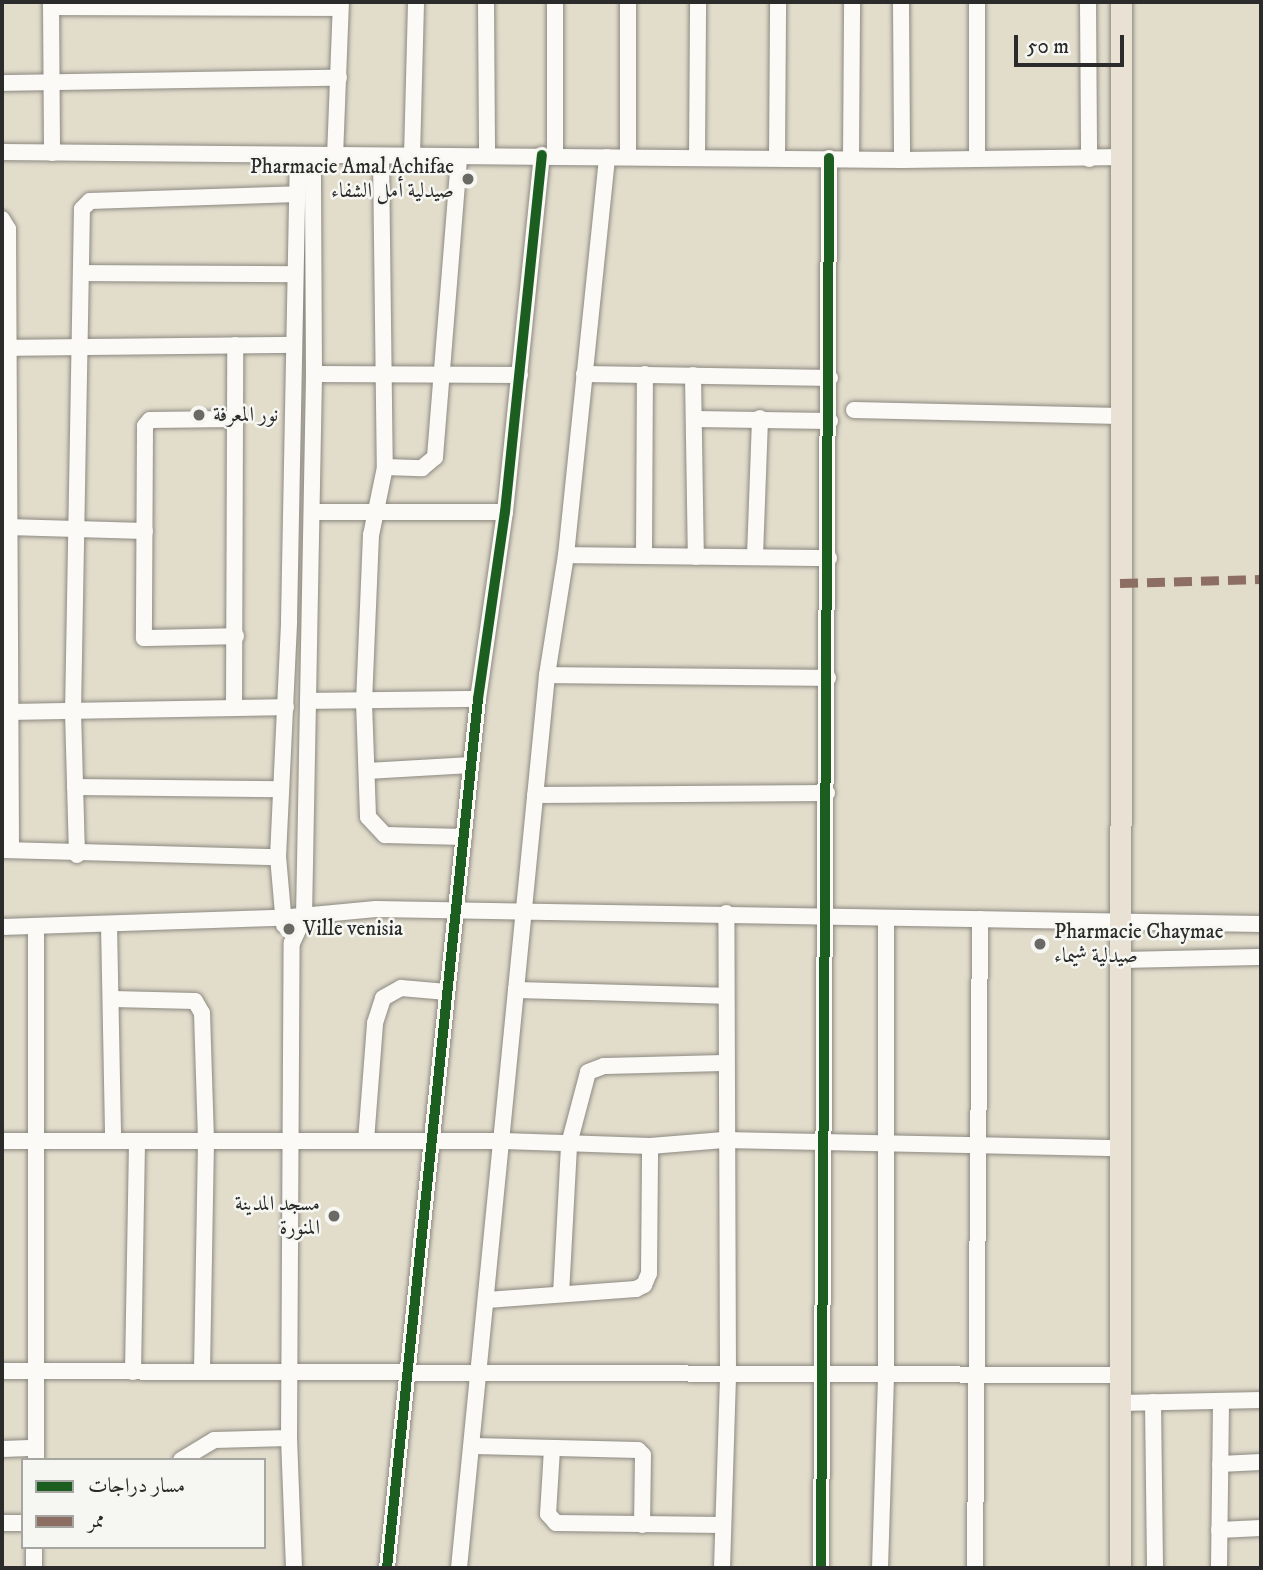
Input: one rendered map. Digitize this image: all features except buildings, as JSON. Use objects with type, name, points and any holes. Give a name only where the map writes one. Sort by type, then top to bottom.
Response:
[{"type":"main road","points":[[1121,2],[1124,157],[1120,416],[1121,1568]]},
{"type":"street","points":[[412,156],[416,2]]},
{"type":"street","points":[[486,2],[487,155]]},
{"type":"street","points":[[387,1568],[478,699],[505,512],[549,155],[555,2]]},
{"type":"street","points":[[628,2],[628,156]]},
{"type":"street","points":[[698,2],[698,156]]},
{"type":"street","points":[[777,158],[778,2]]},
{"type":"street","points":[[851,158],[852,2]]},
{"type":"street","points":[[901,2],[902,160]]},
{"type":"street","points":[[977,2],[978,158]]},
{"type":"street","points":[[1088,2],[1089,159]]},
{"type":"street","points":[[52,153],[51,5],[341,5],[335,157]]},
{"type":"street","points":[[2,83],[195,83],[339,78]]},
{"type":"street","points":[[2,152],[335,157],[698,156],[902,160],[1124,157]]},
{"type":"street","points":[[292,943],[280,918],[278,858],[286,707],[298,194],[305,156]]},
{"type":"street","points":[[294,1568],[289,1438],[292,943],[304,917],[313,512],[314,374],[305,156]]},
{"type":"street","points":[[381,157],[386,373],[385,467],[374,515],[364,702],[368,817],[384,835],[464,836]]},
{"type":"street","points":[[385,467],[430,465],[444,372],[459,157]]},
{"type":"street","points":[[459,1568],[474,1446],[547,676],[566,555],[607,157]]},
{"type":"street","points":[[821,1568],[821,1141],[826,915],[830,158]]},
{"type":"street","points":[[77,855],[73,713],[82,209],[90,201],[298,194]]},
{"type":"street","points":[[2,219],[8,229],[4,347],[4,488],[7,527],[4,569],[6,850],[77,855],[278,858]]},
{"type":"street","points":[[81,273],[295,274]]},
{"type":"street","points":[[234,707],[235,345]]},
{"type":"street","points":[[4,347],[294,345]]},
{"type":"street","points":[[314,374],[444,372],[520,375]]},
{"type":"street","points":[[584,374],[830,378]]},
{"type":"street","points":[[644,555],[645,374]]},
{"type":"street","points":[[693,374],[696,556]]},
{"type":"street","points":[[854,410],[1120,416]]},
{"type":"street","points":[[755,556],[760,418]]},
{"type":"street","points":[[234,419],[147,423],[144,638],[236,636]]},
{"type":"street","points":[[694,419],[830,421]]},
{"type":"street","points":[[313,512],[374,515],[505,512]]},
{"type":"street","points":[[7,527],[145,531]]},
{"type":"street","points":[[566,555],[829,558]]},
{"type":"street","points":[[547,676],[828,678]]},
{"type":"street","points":[[309,701],[478,699]]},
{"type":"street","points":[[5,712],[73,713],[286,707]]},
{"type":"street","points":[[367,771],[471,765]]},
{"type":"street","points":[[75,787],[280,789]]},
{"type":"street","points":[[535,795],[827,793]]},
{"type":"street","points":[[2,928],[304,917],[358,909],[1119,921],[1179,926],[1261,924]]},
{"type":"street","points":[[722,1568],[727,1374],[724,1140],[726,913]]},
{"type":"street","points":[[880,1568],[886,1374],[883,1144],[886,918]]},
{"type":"street","points":[[975,1568],[980,919]]},
{"type":"street","points":[[109,924],[113,999],[113,1141]]},
{"type":"street","points":[[2,1448],[36,1454],[36,928]]},
{"type":"street","points":[[1119,960],[1261,957]]},
{"type":"street","points":[[366,1141],[375,1023],[383,998],[401,988],[447,992]]},
{"type":"street","points":[[516,990],[725,996]]},
{"type":"street","points":[[113,999],[195,1001],[200,1005],[206,1141],[202,1372]]},
{"type":"street","points":[[561,1294],[569,1144],[584,1077],[595,1066],[725,1063]]},
{"type":"street","points":[[2,1141],[502,1141],[650,1146],[724,1140],[1120,1148]]},
{"type":"street","points":[[133,1372],[137,1141]]},
{"type":"street","points":[[487,1300],[636,1289],[647,1280],[650,1146]]},
{"type":"street","points":[[2,1371],[1119,1375]]},
{"type":"street","points":[[1120,1403],[1261,1400]]},
{"type":"street","points":[[1219,1568],[1221,1401]]},
{"type":"street","points":[[1153,1402],[1155,1568]]},
{"type":"street","points":[[184,1458],[214,1440],[289,1438]]},
{"type":"street","points":[[474,1446],[638,1450],[643,1455],[642,1525]]},
{"type":"street","points":[[552,1449],[548,1514],[552,1521],[723,1525]]},
{"type":"street","points":[[1220,1464],[1261,1462]]},
{"type":"street","points":[[2,1523],[21,1523]]},
{"type":"street","points":[[1219,1530],[1261,1528]]},
{"type":"street","points":[[34,1549],[34,1568]]},
{"type":"marked path","points":[[1120,583],[1261,579]]},
{"type":"cycle path","points":[[387,1568],[478,699],[505,512],[542,155]]},
{"type":"cycle path","points":[[821,1568],[829,158]]},
{"type":"place","name":"Pharmacie Amal Achifae صيدلية أمل الشفاء","points":[[468,179]]},
{"type":"place","name":"نور المعرفة","points":[[199,415]]},
{"type":"place","name":"Ville venisia","points":[[289,929]]},
{"type":"place","name":"Pharmacie Chaymae صيدلية شيماء","points":[[1040,944]]},
{"type":"place","name":"مسجد المدينة المنورة","points":[[334,1216]]}]
